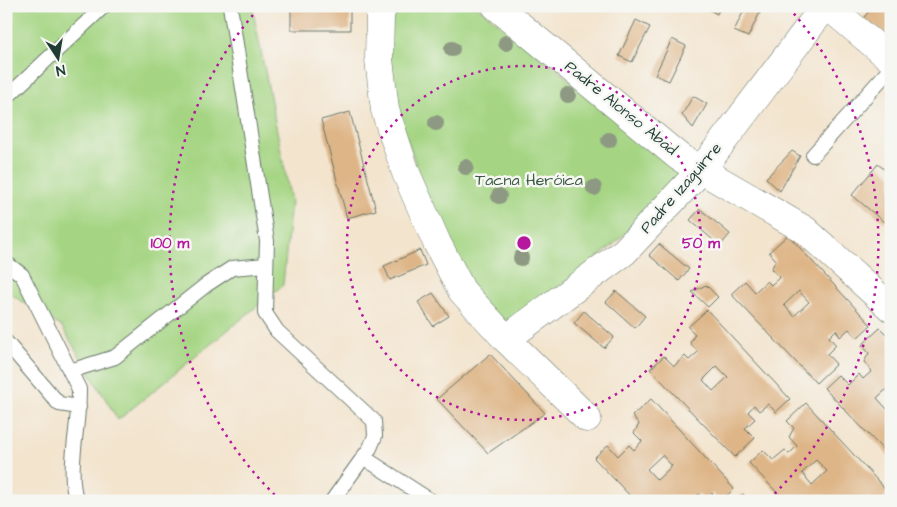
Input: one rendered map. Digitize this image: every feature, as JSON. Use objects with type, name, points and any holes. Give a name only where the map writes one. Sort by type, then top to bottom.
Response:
[{"type":"street","points":[[383,6],[380,16],[378,59],[385,110],[406,173],[437,243],[462,291],[506,339],[587,418]]},
{"type":"street","name":"Padre Alonso Abad","points":[[496,6],[679,156],[805,230],[891,308]]},
{"type":"street","points":[[826,6],[891,59]]},
{"type":"street","name":"Padre Izaguirre","points":[[506,339],[624,252],[702,169],[826,6]]},
{"type":"lane","points":[[6,98],[104,6]]},
{"type":"lane","points":[[230,6],[267,240],[264,313],[277,331],[374,420],[375,436],[370,448],[332,501]]},
{"type":"lane","points":[[813,155],[891,68]]},
{"type":"lane","points":[[6,263],[22,275],[79,389],[73,464],[74,494],[77,501]]},
{"type":"lane","points":[[70,371],[115,357],[206,285],[232,268],[266,265]]},
{"type":"lane","points":[[6,342],[58,404],[79,407]]},
{"type":"lane","points":[[363,457],[431,501]]},
{"type":"green space","points":[[6,6],[252,6],[291,201],[283,285],[118,420],[62,327],[6,291]]},
{"type":"green space","name":"Tacna Heróica","points":[[395,6],[477,6],[687,173],[613,245],[506,329],[468,285],[439,232],[394,101],[387,38]]},
{"type":"building","points":[[291,6],[350,6],[350,30],[291,30]]},
{"type":"building","points":[[702,6],[721,6],[717,14]]},
{"type":"building","points":[[746,6],[763,6],[748,37],[734,31]]},
{"type":"building","points":[[873,6],[891,6],[891,39],[889,41],[862,20]]},
{"type":"building","points":[[636,20],[650,27],[632,62],[619,56]]},
{"type":"building","points":[[672,39],[686,46],[669,81],[655,75]]},
{"type":"building","points":[[693,96],[707,104],[693,128],[682,115]]},
{"type":"building","points":[[350,112],[376,210],[347,218],[321,120]]},
{"type":"building","points":[[792,151],[800,156],[780,191],[766,178]]},
{"type":"building","points":[[878,164],[891,175],[891,215],[884,222],[852,195]]},
{"type":"building","points":[[700,209],[730,234],[720,246],[690,220]]},
{"type":"building","points":[[788,235],[871,325],[857,338],[849,329],[840,337],[836,330],[829,337],[836,345],[827,354],[836,364],[816,383],[731,294],[745,281],[755,292],[767,281],[771,285],[780,277],[771,269],[776,260],[769,252]],"holes":[[[799,291],[809,302],[794,316],[784,305]]]},
{"type":"building","points":[[659,244],[689,269],[679,281],[649,255]]},
{"type":"building","points":[[420,250],[426,265],[390,280],[384,266]]},
{"type":"building","points":[[706,285],[718,297],[708,307],[692,292]]},
{"type":"building","points":[[616,291],[645,316],[635,328],[606,302]]},
{"type":"building","points":[[433,293],[449,316],[433,326],[418,302]]},
{"type":"building","points":[[707,310],[790,399],[776,412],[768,404],[759,411],[754,405],[748,412],[755,419],[745,428],[755,438],[735,457],[650,369],[664,356],[674,366],[685,356],[689,360],[698,352],[690,343],[695,334],[688,327]],"holes":[[[717,366],[728,377],[713,391],[703,380]]]},
{"type":"building","points":[[584,311],[614,337],[604,348],[574,323]]},
{"type":"building","points":[[880,328],[891,339],[891,385],[877,398],[887,409],[891,406],[891,458],[824,388],[838,375],[848,385],[859,374],[863,379],[872,371],[864,362],[869,353],[862,345]]},
{"type":"building","points":[[490,354],[545,413],[488,453],[437,399]]},
{"type":"building","points":[[651,399],[734,489],[721,501],[712,493],[703,501],[699,494],[692,501],[635,501],[594,458],[608,445],[618,456],[629,445],[634,450],[642,441],[634,433],[639,424],[632,416]],"holes":[[[662,455],[672,466],[657,480],[647,469]]]},
{"type":"building","points":[[806,403],[889,493],[881,501],[869,501],[867,498],[863,501],[855,501],[853,499],[852,501],[785,501],[749,463],[763,450],[773,460],[785,450],[789,454],[797,446],[789,437],[794,428],[787,421]],"holes":[[[816,460],[827,471],[812,485],[802,473]]]},
{"type":"building","points":[[743,494],[749,501],[735,501]]}]
